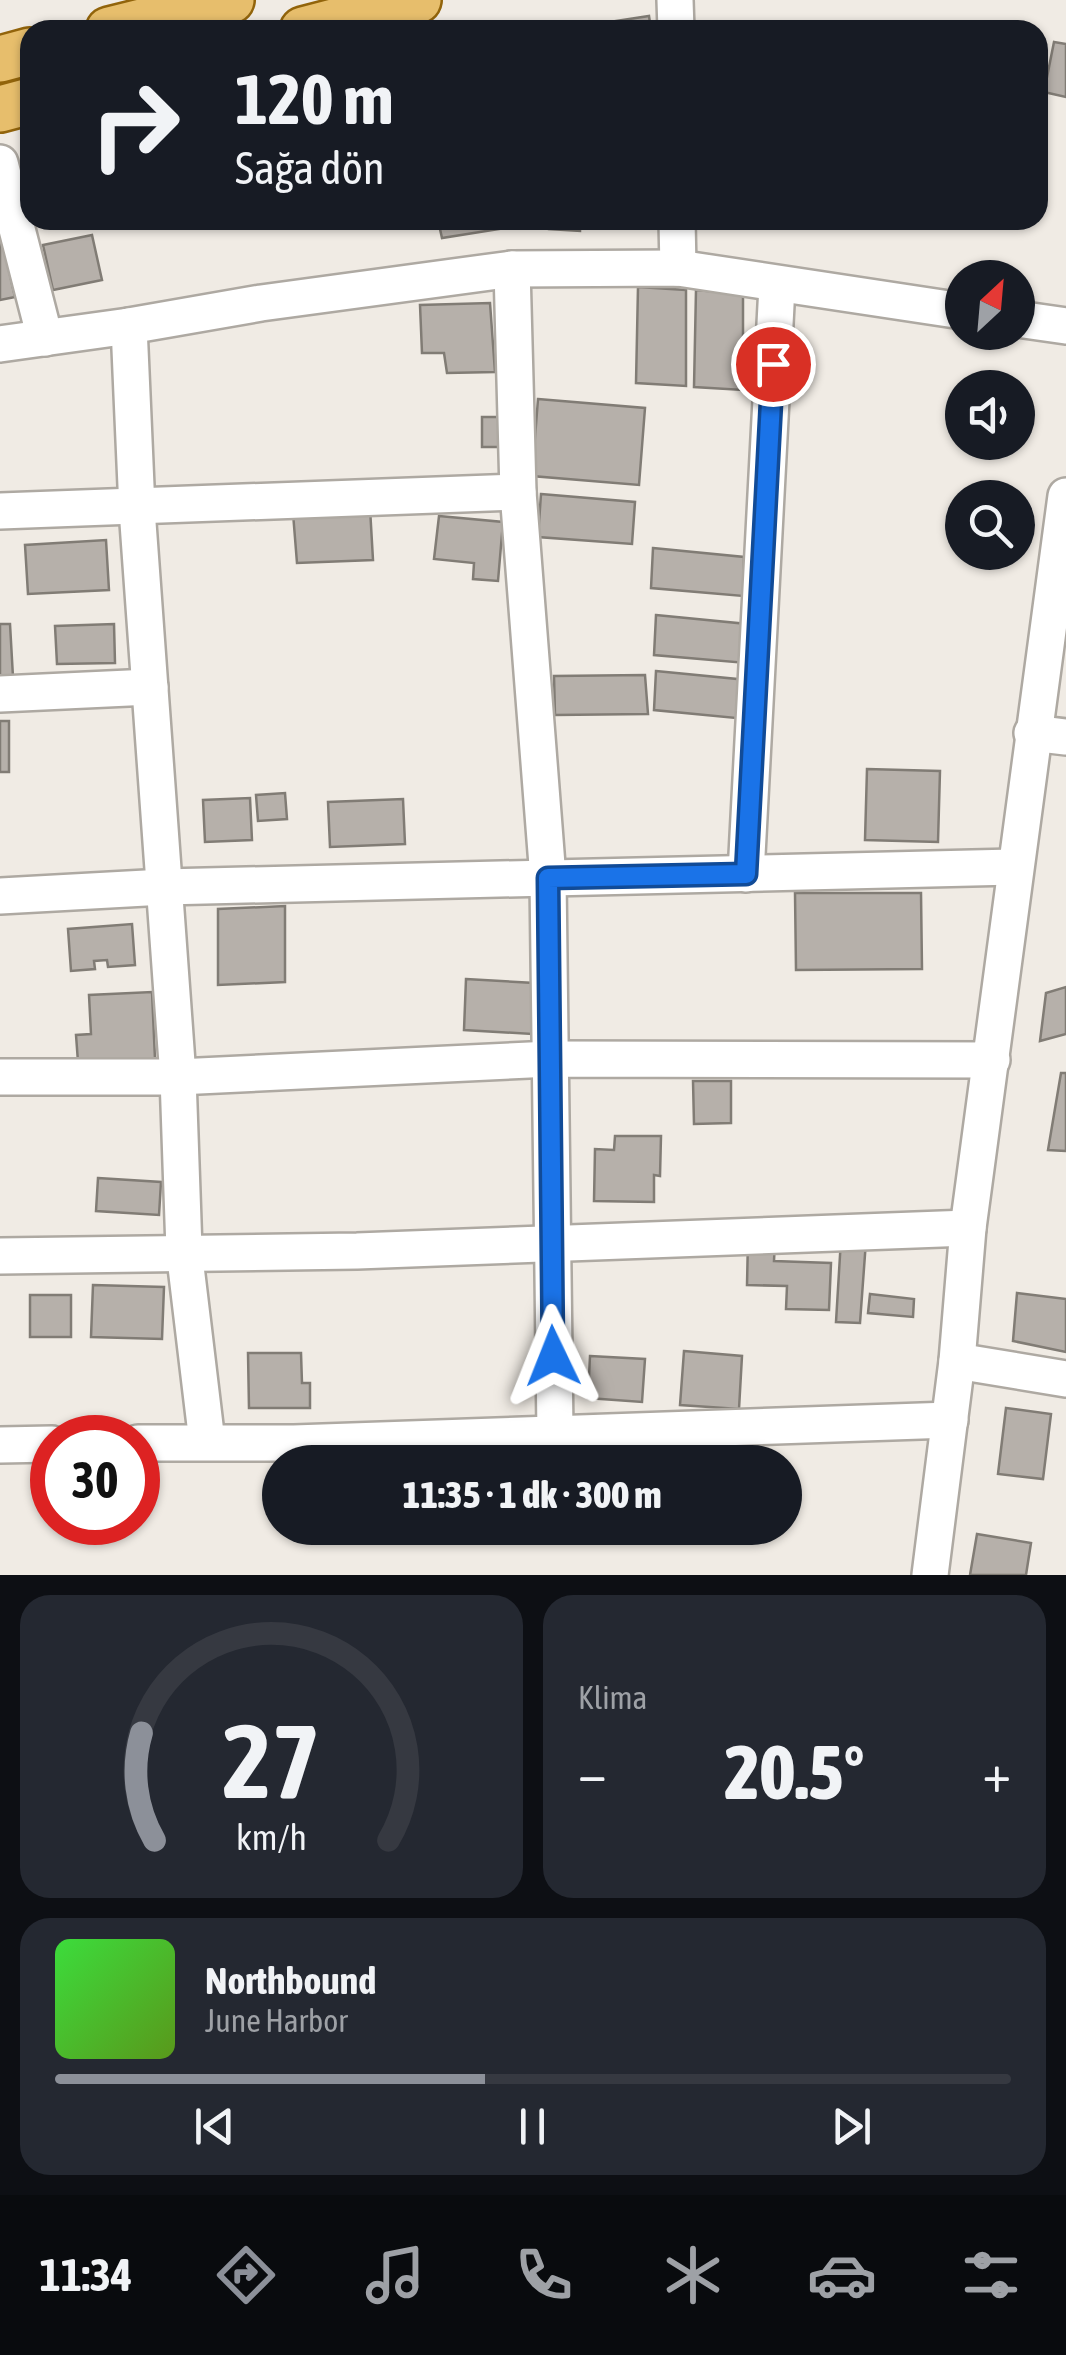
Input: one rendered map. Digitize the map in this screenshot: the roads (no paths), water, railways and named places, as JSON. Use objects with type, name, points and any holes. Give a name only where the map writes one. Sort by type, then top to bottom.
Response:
[{"type":"main road","points":[[133,20],[165,7],[231,0]]},
{"type":"main road","points":[[341,20],[418,0]]},
{"type":"street","points":[[0,163],[45,338]]},
{"type":"street","points":[[678,230],[678,268]]},
{"type":"street","points":[[0,344],[512,269],[678,268],[945,309]]},
{"type":"street","points":[[512,269],[518,492],[548,878],[555,1433]]},
{"type":"street","points":[[746,874],[777,286]]},
{"type":"street","points":[[1035,321],[1066,326]]},
{"type":"street","points":[[129,326],[137,509],[178,1077],[184,1250],[207,1442]]},
{"type":"street","points":[[0,511],[137,509],[518,492]]},
{"type":"street","points":[[930,1575],[957,1362],[968,1228],[1014,867],[1049,735],[1066,496]]},
{"type":"street","points":[[0,694],[150,686]]},
{"type":"street","points":[[0,896],[164,888],[1014,867]]},
{"type":"street","points":[[0,1077],[178,1077],[552,1060],[992,1060]]},
{"type":"street","points":[[0,1256],[184,1250],[357,1251],[968,1228]]},
{"type":"street","points":[[957,1362],[1066,1379]]},
{"type":"street","points":[[160,1443],[950,1420]]},
{"type":"street","points":[[0,1445],[30,1444]]}]
